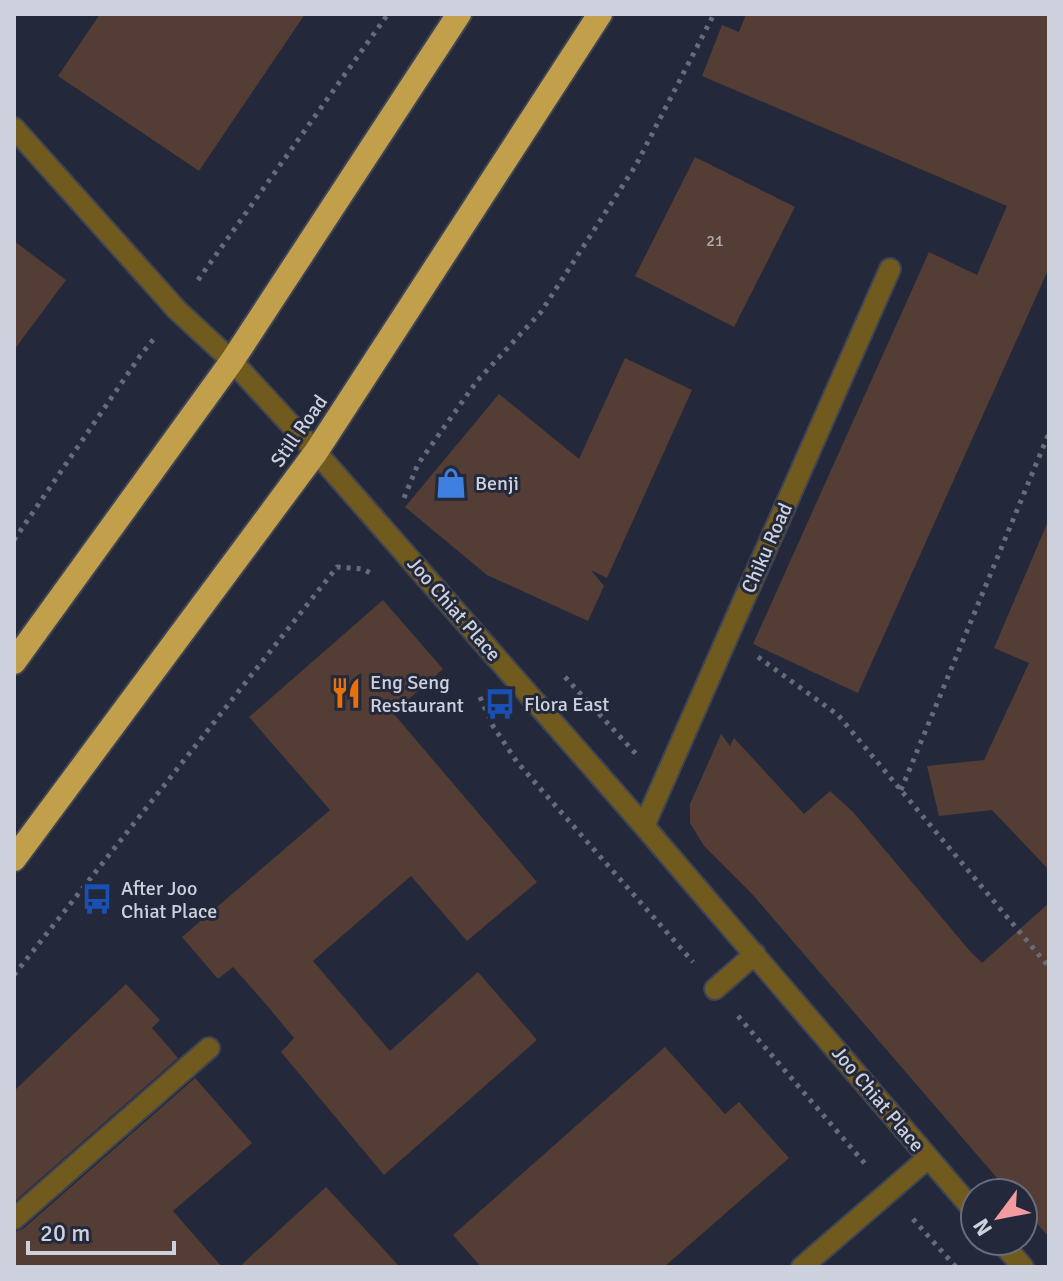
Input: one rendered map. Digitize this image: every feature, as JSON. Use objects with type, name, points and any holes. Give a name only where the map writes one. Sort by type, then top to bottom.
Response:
[{"type":"highway","points":[[14,662],[232,361],[459,14]]},
{"type":"highway","name":"Still Road","points":[[14,859],[316,452],[600,14]]},
{"type":"street","name":"Joo Chiat Place","points":[[14,128],[177,310],[232,361],[316,452],[755,954],[959,1194]]},
{"type":"street","name":"Chiku Road","points":[[644,826],[890,269]]},
{"type":"street","points":[[715,989],[755,954]]},
{"type":"street","points":[[14,1219],[209,1048]]},
{"type":"street","points":[[802,1267],[928,1158]]},
{"type":"path","points":[[207,266],[388,14]]},
{"type":"path","points":[[418,464],[477,381],[541,312],[636,165],[714,14]]},
{"type":"path","points":[[14,540],[140,356]]},
{"type":"path","points":[[901,790],[1049,433]]},
{"type":"path","points":[[14,975],[337,567],[363,569],[379,577]]},
{"type":"path","points":[[754,654],[838,715],[1049,967]]},
{"type":"path","points":[[477,691],[493,726],[517,762],[956,1267]]},
{"type":"building","points":[[100,14],[305,14],[199,171],[58,76]]},
{"type":"building","points":[[746,14],[1049,14],[1049,268],[858,693],[753,644],[929,252],[977,275],[1007,206],[702,76],[722,25],[739,32]]},
{"type":"building","points":[[695,157],[795,207],[734,327],[635,276]]},
{"type":"building","points":[[14,241],[66,280],[14,350]]},
{"type":"building","points":[[625,358],[692,390],[607,578],[591,570],[604,586],[588,621],[487,575],[405,507],[499,394],[579,459]]},
{"type":"building","points":[[1049,519],[1049,870],[992,810],[939,816],[927,766],[984,760],[1029,663],[994,648]]},
{"type":"building","points":[[383,600],[443,669],[393,713],[537,882],[467,941],[411,876],[313,961],[390,1051],[478,972],[537,1040],[384,1175],[281,1052],[294,1038],[264,1002],[233,967],[218,979],[182,937],[330,810],[249,717]]},
{"type":"building","points":[[721,734],[730,746],[734,738],[804,814],[830,791],[853,812],[982,963],[1049,903],[1049,1237],[1039,1226],[1039,1177],[996,1177],[753,895],[704,846],[690,823],[690,804]]},
{"type":"building","points":[[126,984],[160,1020],[152,1028],[178,1058],[14,1202],[14,1091]]},
{"type":"building","points":[[665,1047],[725,1114],[739,1102],[789,1158],[664,1267],[481,1267],[453,1235]]},
{"type":"building","points":[[195,1078],[252,1143],[173,1211],[222,1267],[14,1267],[14,1232],[23,1229]]},
{"type":"building","points":[[326,1187],[400,1267],[239,1267]]},
{"type":"place","name":"Benji","points":[[451,483]]},
{"type":"place","name":"Eng Seng Restaurant","points":[[346,693]]},
{"type":"place","name":"Flora East","points":[[500,704]]},
{"type":"place","name":"After Joo Chiat Place","points":[[97,899]]}]
